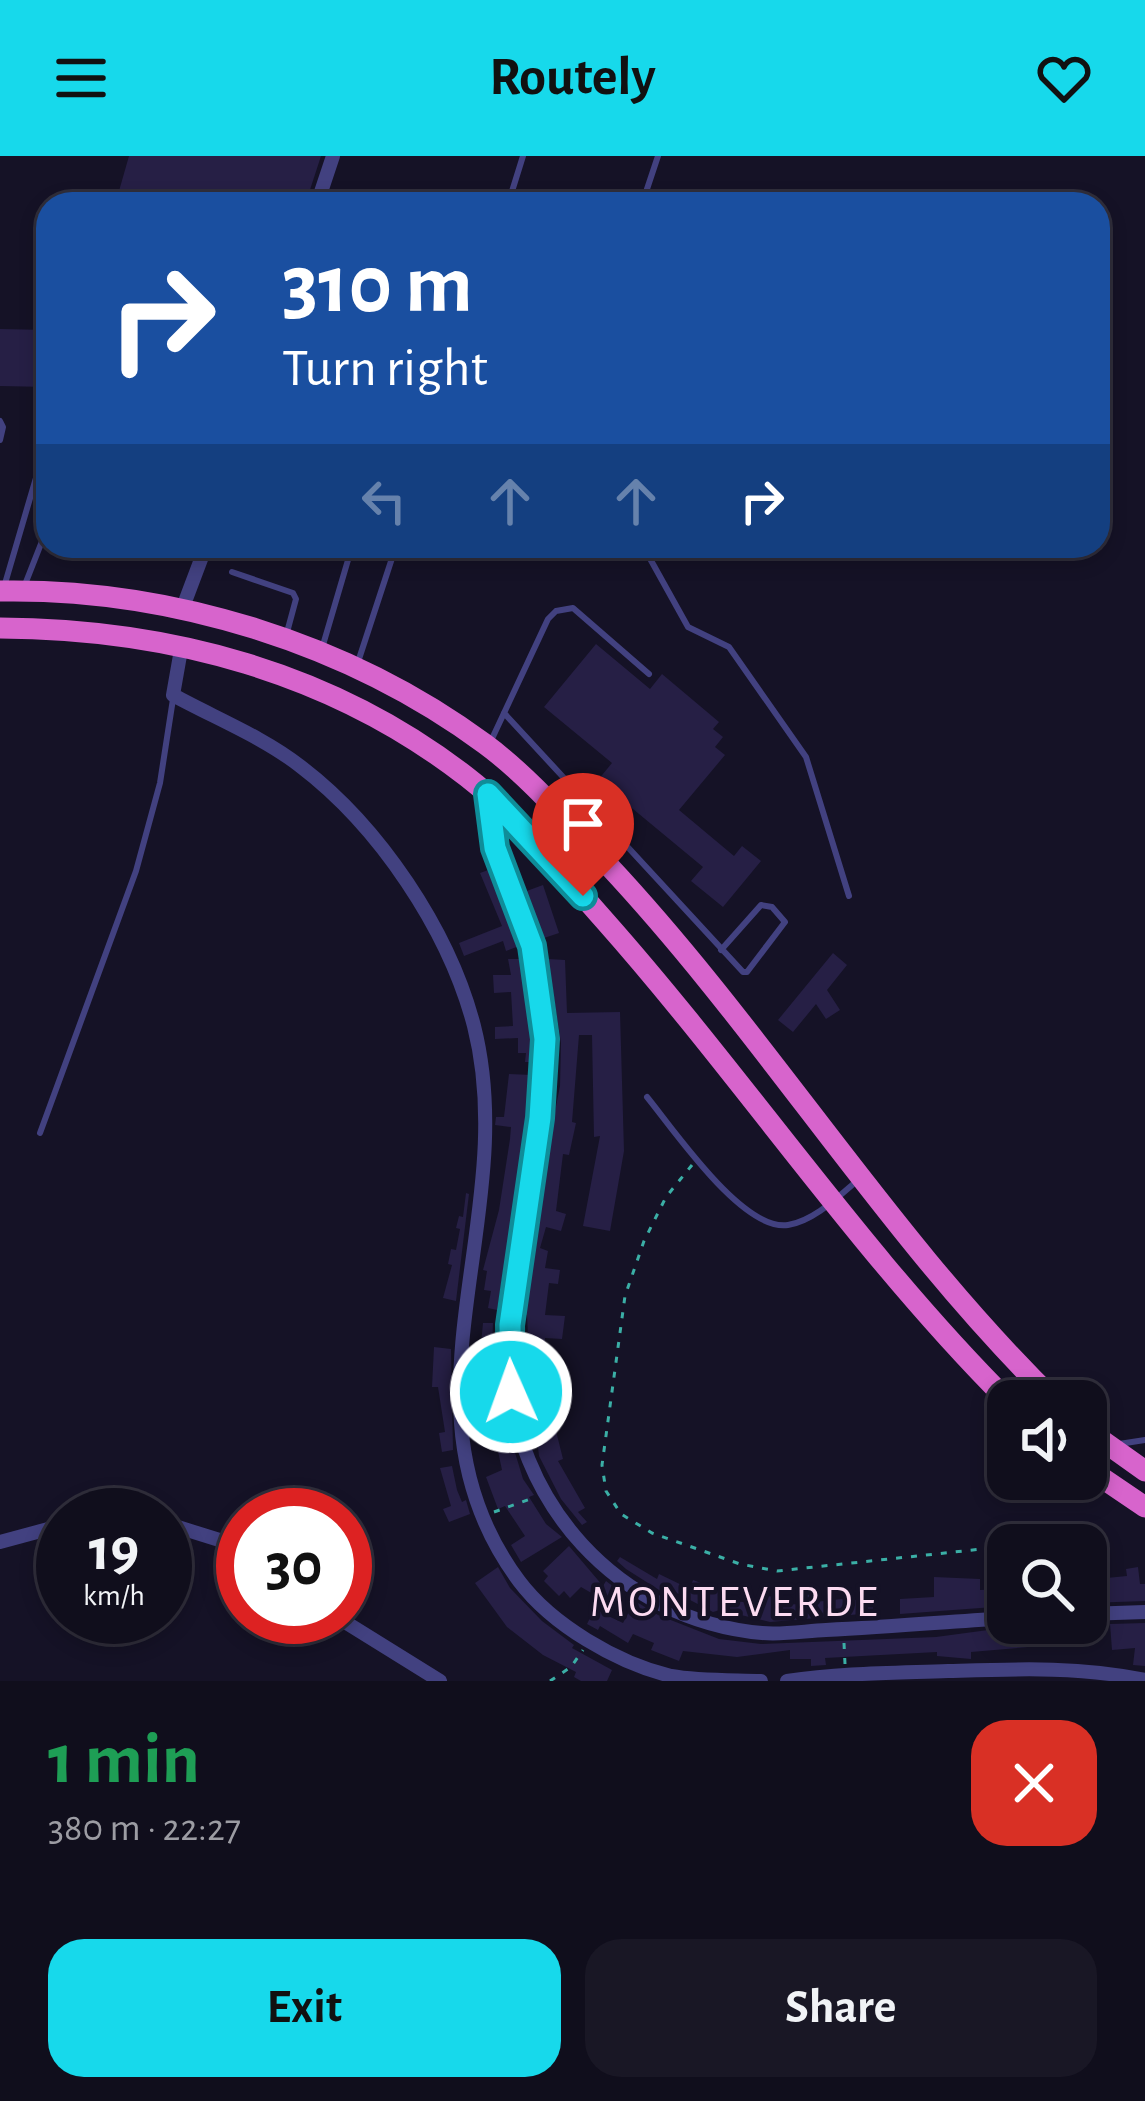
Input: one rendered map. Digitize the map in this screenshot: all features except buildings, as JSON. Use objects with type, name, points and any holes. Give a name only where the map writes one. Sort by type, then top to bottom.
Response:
[{"type":"highway","points":[[8,590],[183,608],[284,640],[356,669],[438,712],[488,746],[544,797],[673,935],[963,1306],[1035,1380]]},
{"type":"highway","points":[[0,628],[102,631],[182,644],[289,677],[414,740],[488,794],[643,964],[904,1290],[988,1380]]},
{"type":"highway","points":[[1107,1447],[1145,1471]]},
{"type":"highway","points":[[1107,1481],[1145,1507]]},
{"type":"street","points":[[321,192],[333,156]]},
{"type":"street","points":[[183,608],[202,558]]},
{"type":"street","points":[[182,644],[173,695],[299,764],[343,804],[387,852],[453,963],[476,1036],[488,1125],[478,1240],[463,1316],[458,1399],[466,1477],[496,1551],[551,1616],[589,1639],[673,1677],[761,1681]]},
{"type":"street","points":[[488,794],[495,848],[532,946],[545,1039],[541,1109],[508,1358],[516,1422],[526,1459],[543,1494],[571,1535],[606,1570],[666,1606],[724,1626],[764,1633],[987,1620]]},
{"type":"street","points":[[0,1541],[36,1532]]},
{"type":"street","points":[[1107,1613],[1145,1612]]},
{"type":"street","points":[[372,1639],[440,1681]]},
{"type":"street","points":[[788,1681],[845,1672],[1061,1668],[1145,1680]]},
{"type":"lane","points":[[512,192],[523,156]]},
{"type":"lane","points":[[646,192],[658,156]]},
{"type":"lane","points":[[0,421],[0,440]]},
{"type":"lane","points":[[8,590],[36,483]]},
{"type":"lane","points":[[8,590],[36,545]]},
{"type":"lane","points":[[356,669],[392,558]]},
{"type":"lane","points":[[650,558],[688,627],[729,647],[806,757],[849,896]]},
{"type":"lane","points":[[320,654],[348,560]]},
{"type":"lane","points":[[232,572],[293,593],[296,599],[284,640]]},
{"type":"lane","points":[[488,746],[548,619],[566,607],[574,608],[649,674]]},
{"type":"lane","points":[[40,1132],[136,871],[160,783],[173,695]]},
{"type":"lane","points":[[504,712],[721,950],[747,972],[785,922],[772,907],[761,905],[721,950]]},
{"type":"lane","points":[[646,1097],[748,1211],[764,1222],[796,1224],[861,1178]]},
{"type":"lane","points":[[1107,1446],[1145,1440]]},
{"type":"path","points":[[698,1158],[666,1197],[625,1296],[602,1465],[606,1491],[621,1514],[652,1533],[700,1551],[777,1571],[987,1548]]},
{"type":"path","points":[[480,1518],[543,1494]]},
{"type":"path","points":[[843,1630],[845,1672]]},
{"type":"path","points":[[550,1681],[571,1667],[589,1639]]},
{"type":"district","name":"MONTEVERDE","points":[[735,1600]]},
{"type":"route","points":[[511,1392],[510,1325],[540,1118],[545,1039],[532,946],[495,848],[488,794],[583,896]]}]
